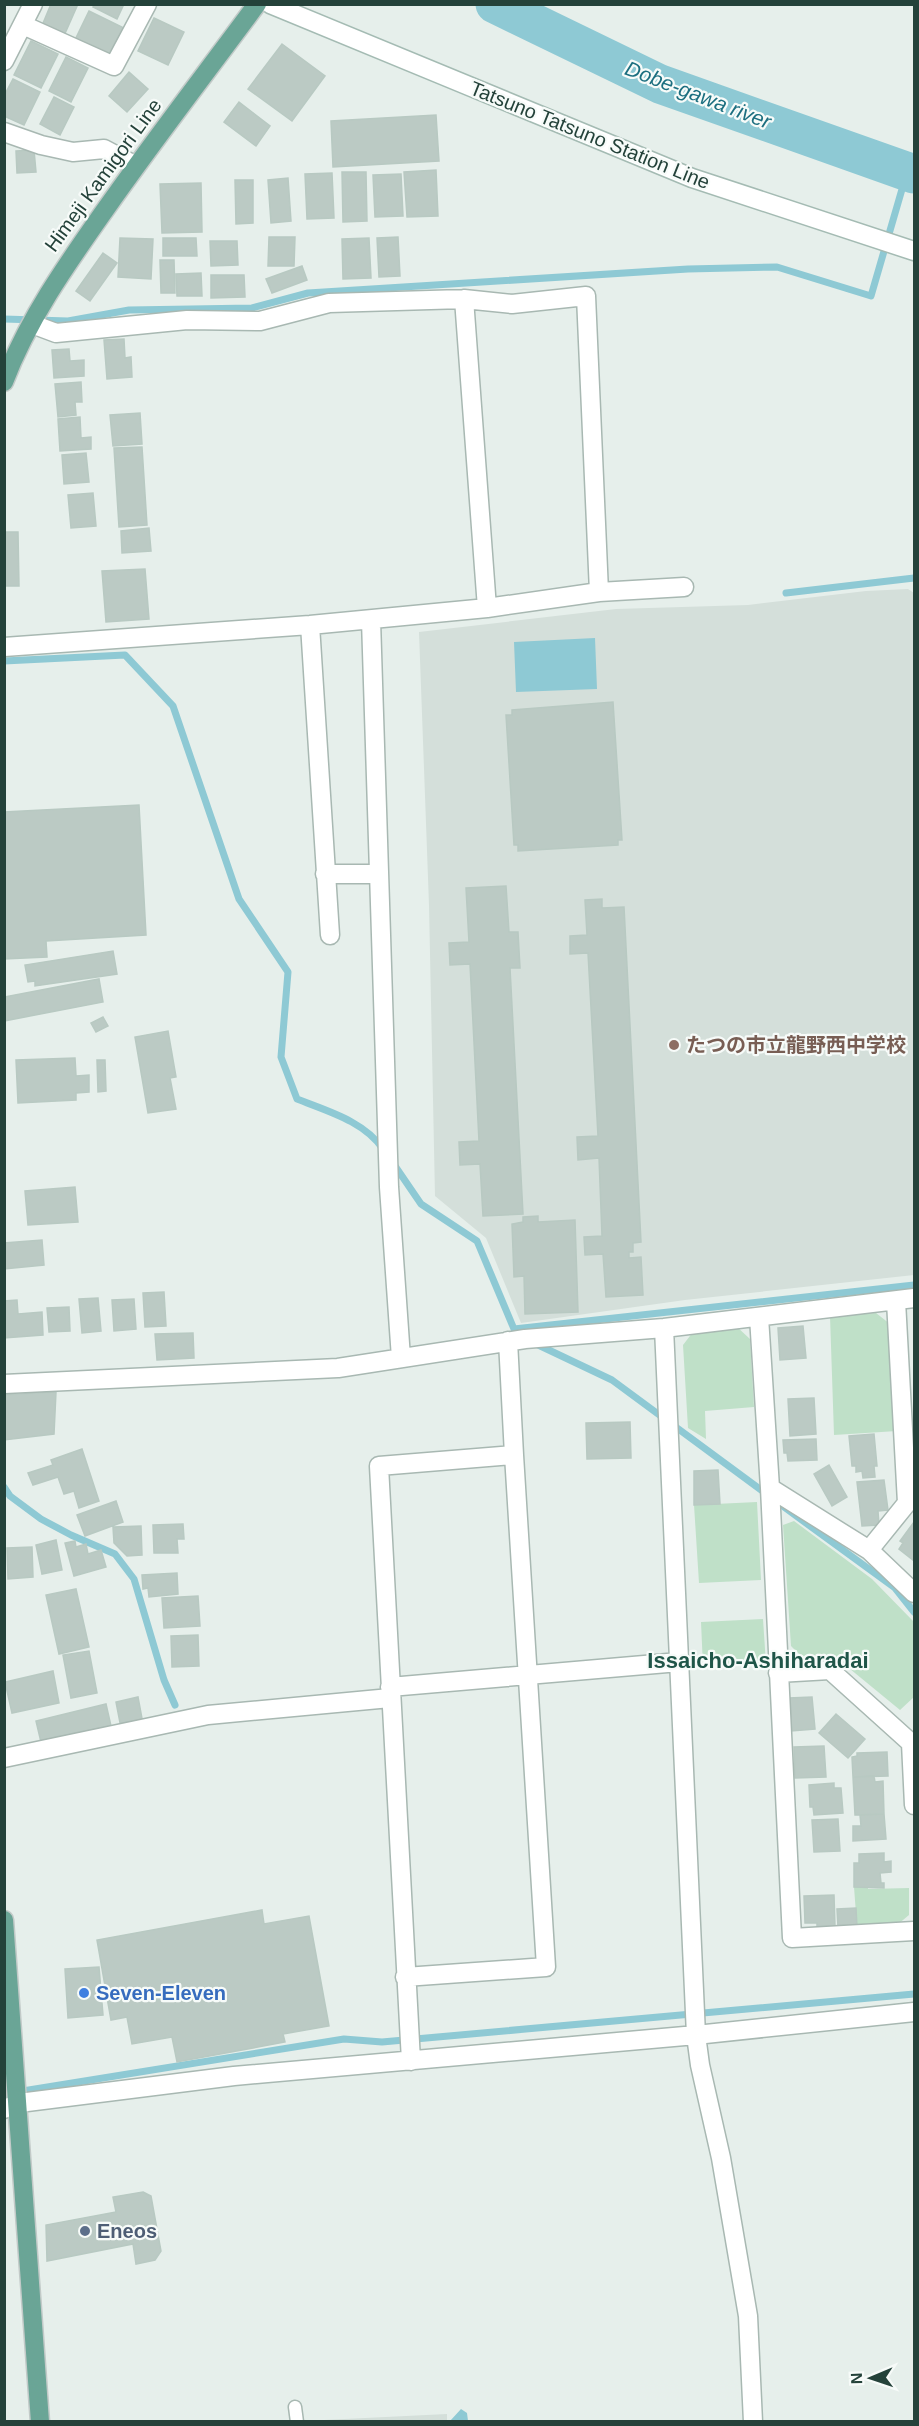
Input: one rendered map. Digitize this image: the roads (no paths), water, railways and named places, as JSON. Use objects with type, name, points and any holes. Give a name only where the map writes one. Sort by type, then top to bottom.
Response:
[{"type":"main road","name":"Himeji Kamigori Line","points":[[4,382],[12,362],[59,275],[136,166],[257,4]]},
{"type":"main road","points":[[4,1920],[12,2106],[40,2421]]},
{"type":"street","points":[[4,61],[33,4]]},
{"type":"street","points":[[23,25],[114,66],[147,4]]},
{"type":"street","name":"Tatsuno Tatsuno Station Line","points":[[270,4],[692,178],[915,251]]},
{"type":"street","points":[[4,132],[41,145],[73,152],[104,149],[136,166]]},
{"type":"street","points":[[32,324],[56,333],[187,320],[260,321],[329,303],[464,299],[512,304],[586,296],[599,592]]},
{"type":"street","points":[[464,299],[487,608]]},
{"type":"street","points":[[4,647],[371,620],[487,608],[599,592],[684,586]]},
{"type":"street","points":[[371,620],[389,1187],[401,1358]]},
{"type":"street","points":[[310,625],[330,935]]},
{"type":"street","points":[[325,874],[378,874]]},
{"type":"street","points":[[4,1384],[338,1368],[508,1341],[664,1328],[915,1298]]},
{"type":"street","points":[[869,1550],[907,1503],[896,1301]]},
{"type":"street","points":[[759,1317],[771,1488],[792,1938],[915,1931]]},
{"type":"street","points":[[664,1328],[696,2035],[700,2066],[721,2158],[748,2316],[753,2421]]},
{"type":"street","points":[[405,1977],[546,1967],[508,1341]]},
{"type":"street","points":[[411,2061],[379,1466],[514,1455]]},
{"type":"street","points":[[771,1488],[869,1550],[915,1593]]},
{"type":"street","points":[[4,1758],[208,1715],[527,1674],[679,1662]]},
{"type":"street","points":[[778,1673],[830,1670],[911,1743],[915,1806]]},
{"type":"street","points":[[12,2106],[234,2076],[696,2035],[915,2012]]},
{"type":"lane","points":[[295,2407],[297,2421]]},
{"type":"water","points":[[595,638],[597,689],[516,692],[514,642]]},
{"type":"water","points":[[461,2409],[467,2413],[468,2421],[450,2421]]},
{"type":"waterway","name":"Dobe-gawa river","points":[[495,4],[660,84],[914,174]]},
{"type":"waterway","points":[[4,319],[68,321],[129,310],[252,308],[308,293],[688,269],[777,267],[871,296],[907,172]]},
{"type":"waterway","points":[[786,593],[914,578]]},
{"type":"waterway","points":[[4,661],[125,655],[173,706],[239,899],[288,972],[281,1057],[297,1099],[355,1124],[375,1139],[383,1149]]},
{"type":"waterway","points":[[393,1163],[421,1204],[477,1241],[514,1329],[522,1336]]},
{"type":"waterway","points":[[514,1329],[914,1285]]},
{"type":"waterway","points":[[534,1343],[612,1380],[768,1495]]},
{"type":"waterway","points":[[4,1487],[10,1496],[41,1519],[115,1554],[134,1579],[164,1680],[175,1705]]},
{"type":"waterway","points":[[784,1507],[895,1588],[914,1612]]},
{"type":"waterway","points":[[4,2094],[344,2039],[382,2042],[914,1994]]},
{"type":"place","name":"たつの市立龍野西中学校","points":[[674,1045]]},
{"type":"place","name":"Seven-Eleven","points":[[84,1993]]},
{"type":"place","name":"Eneos","points":[[85,2231]]},
{"type":"district","name":"Issaicho-Ashiharadai","points":[[758,1660]]}]
